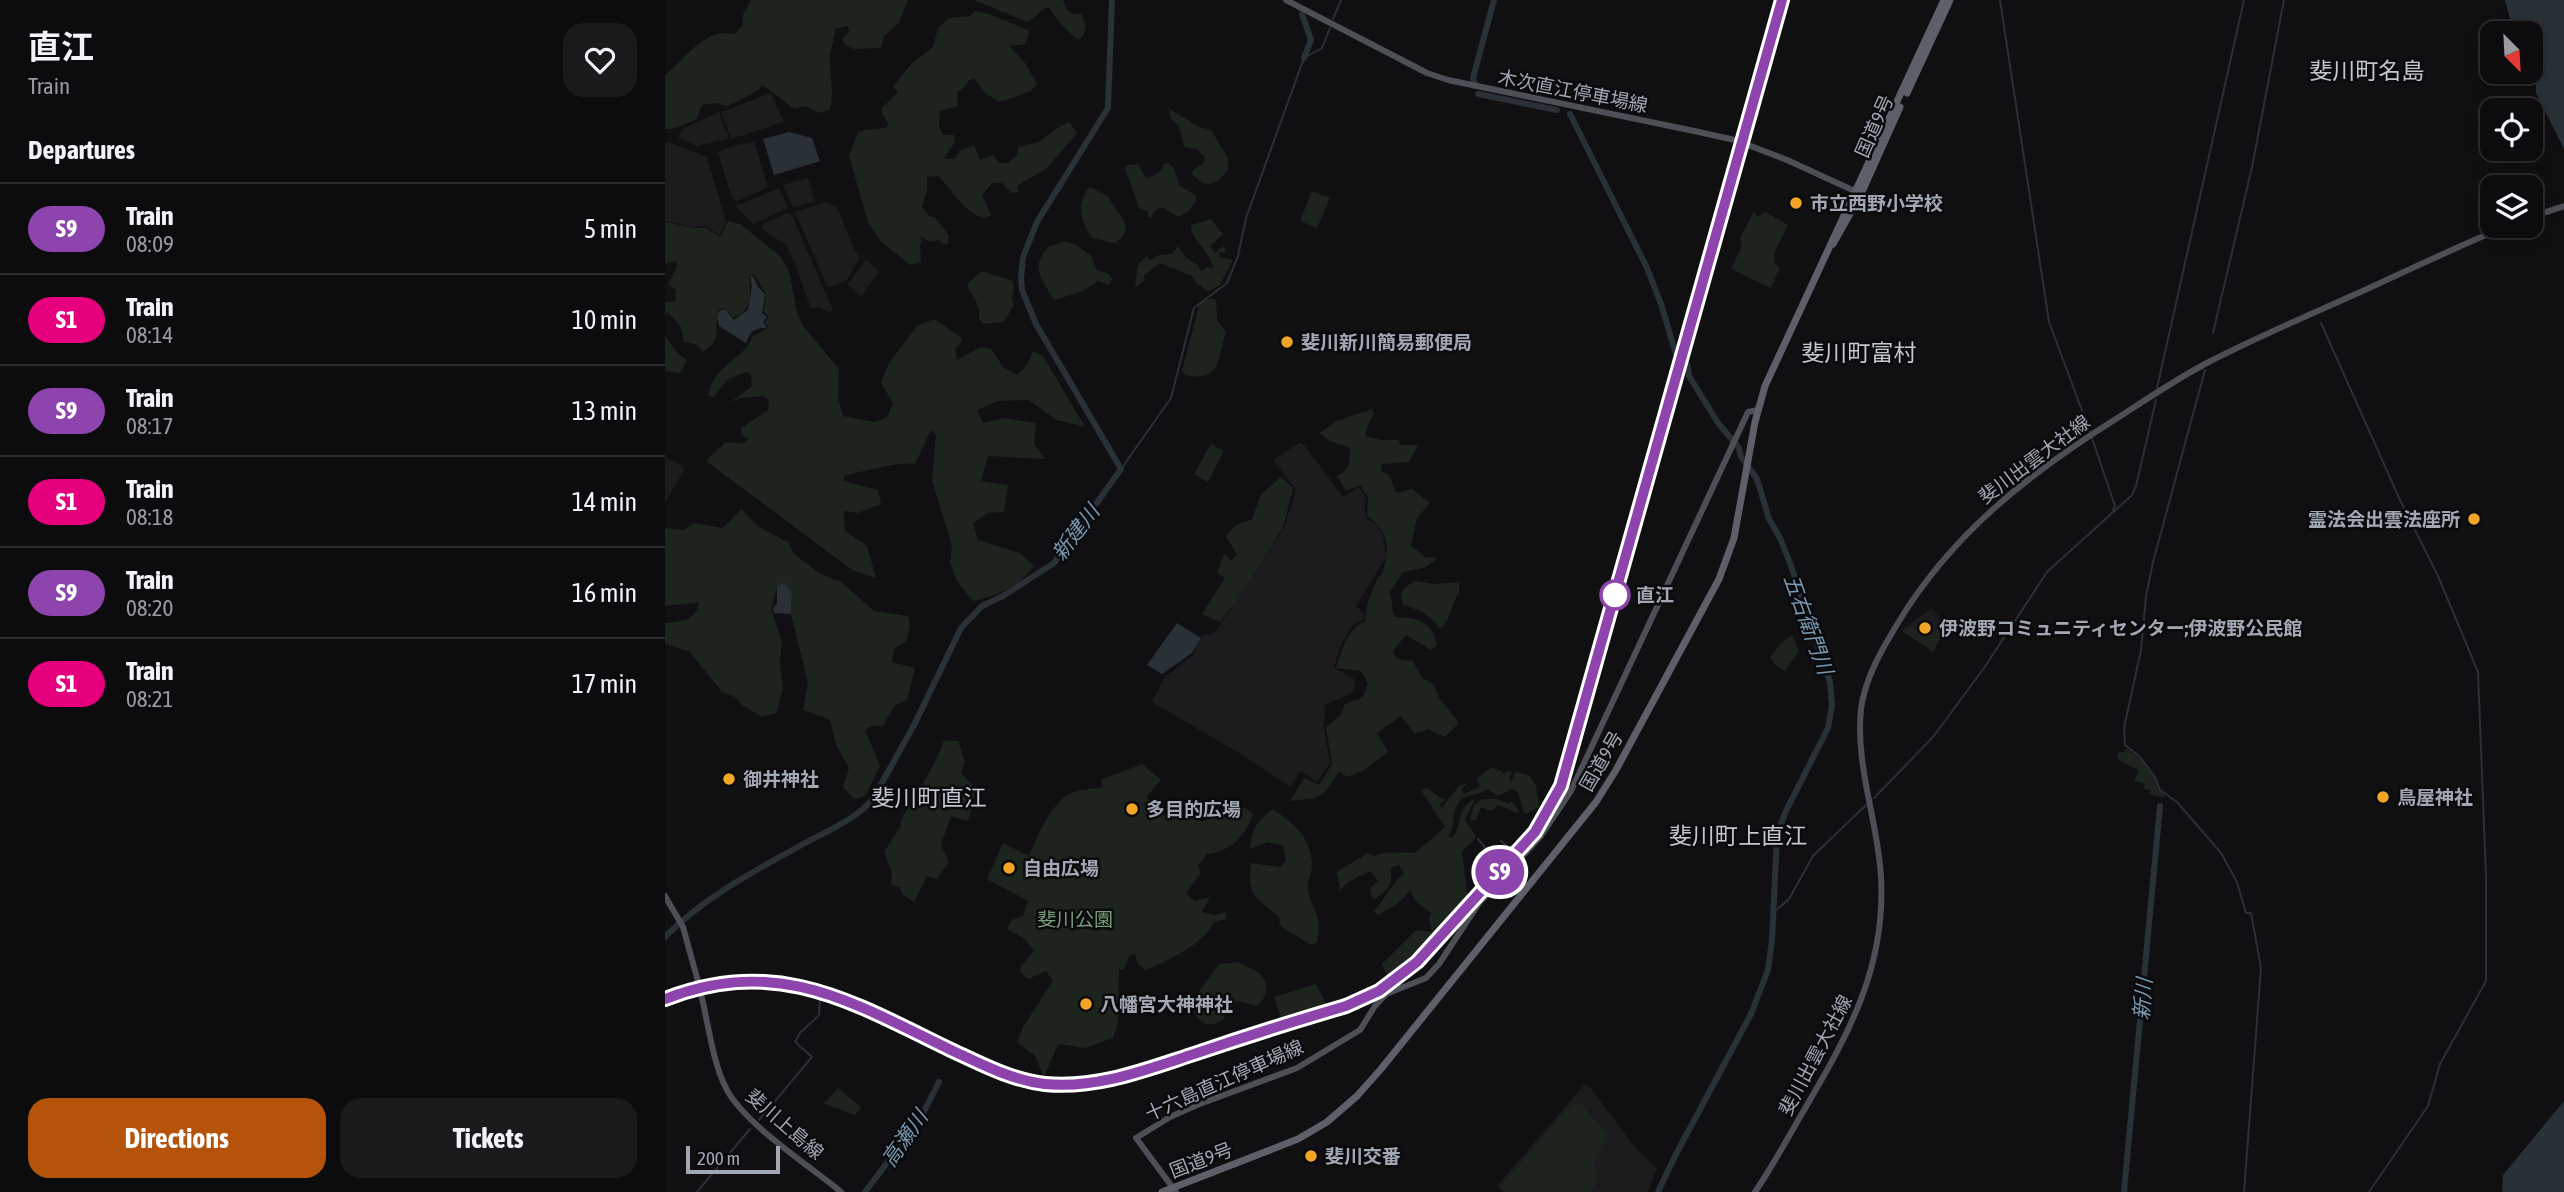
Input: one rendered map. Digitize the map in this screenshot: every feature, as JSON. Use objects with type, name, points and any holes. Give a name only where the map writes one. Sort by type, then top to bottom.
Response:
[{"type":"highway","name":"国道9号","points":[[1857,193],[1944,0]]},
{"type":"highway","name":"国道9号","points":[[1162,1192],[1175,1190],[1315,1130],[1357,1096],[1583,820],[1616,770],[1719,579],[1734,538],[1765,386],[1821,262],[1950,0]]},
{"type":"main road","name":"木次直江停車場線","points":[[1286,0],[1427,73],[1448,80],[1743,142],[1857,193]]},
{"type":"main road","points":[[2543,213],[2564,206]]},
{"type":"main road","name":"斐川出雲大社線","points":[[1755,1192],[1841,1045],[1859,1008],[1874,965],[1881,922],[1881,874],[1860,735],[1863,698],[1874,667],[1890,636],[1940,561],[2019,485],[2071,446],[2183,377],[2239,347],[2480,237]]},
{"type":"main road","name":"十六島直江停車場線","points":[[1175,1190],[1136,1138],[1168,1118],[1197,1105],[1297,1068],[1360,1030],[1381,998],[1426,978],[1439,964],[1479,903],[1557,814],[1571,792],[1748,412],[1758,410]]},
{"type":"main road","name":"斐川上島線","points":[[665,896],[683,927],[721,1076],[734,1100],[757,1124],[841,1192]]},
{"type":"shaded area","points":[[2505,0],[2564,0],[2564,149],[2543,107],[2543,98],[2538,98],[2536,93],[2536,84],[2543,84],[2543,21],[2511,21]]},
{"type":"shaded area","points":[[771,93],[784,122],[731,139],[721,112]]},
{"type":"shaded area","points":[[719,112],[729,139],[697,146],[678,138],[684,128]]},
{"type":"shaded area","points":[[789,132],[812,138],[820,161],[774,175],[763,139]]},
{"type":"shaded area","points":[[754,142],[768,187],[736,202],[730,192],[718,152]]},
{"type":"shaded area","points":[[665,143],[707,157],[726,222],[719,235],[706,226],[695,227],[665,221]]},
{"type":"shaded area","points":[[808,178],[815,202],[793,207],[783,185]]},
{"type":"shaded area","points":[[779,188],[788,208],[753,224],[735,206]]},
{"type":"shaded area","points":[[827,202],[837,207],[853,247],[860,257],[847,280],[831,287],[827,286],[795,212]]},
{"type":"shaded area","points":[[787,213],[792,215],[833,310],[828,312],[819,307],[811,309],[786,245],[761,228],[763,224]]},
{"type":"shaded area","points":[[866,259],[879,271],[861,297],[848,284]]},
{"type":"shaded area","points":[[750,276],[753,276],[765,294],[762,313],[767,317],[763,322],[767,328],[753,331],[746,343],[719,326],[717,317],[719,311],[725,309],[734,320],[748,310],[752,286]]},
{"type":"shaded area","points":[[1299,443],[1305,446],[1343,497],[1358,487],[1366,497],[1366,518],[1377,525],[1383,535],[1386,557],[1356,606],[1364,613],[1364,619],[1351,627],[1340,647],[1334,668],[1354,679],[1355,688],[1350,694],[1325,705],[1324,728],[1330,763],[1317,782],[1300,771],[1291,787],[1152,702],[1164,678],[1193,655],[1202,635],[1214,634],[1284,528],[1296,490],[1273,460]]},
{"type":"shaded area","points":[[665,457],[682,465],[684,470],[665,503]]},
{"type":"shaded area","points":[[784,583],[792,592],[791,614],[774,613],[777,587]]},
{"type":"shaded area","name":"伊波野コミュニティセンター;伊波野公民館","points":[[1932,608],[1947,627],[1933,652],[1901,630]]},
{"type":"shaded area","points":[[1177,623],[1201,638],[1192,653],[1162,674],[1147,665]]},
{"type":"shaded area","points":[[1584,1085],[1589,1086],[1637,1150],[1657,1168],[1648,1192],[1503,1192],[1497,1186]]},
{"type":"shaded area","points":[[2564,1101],[2564,1192],[2502,1192],[2503,1175]]},
{"type":"green space","points":[[751,0],[908,0],[899,23],[884,36],[881,48],[854,49],[845,45],[842,38],[849,32],[848,26],[835,29],[830,57],[830,109],[818,113],[806,106],[794,109],[763,85],[728,106],[715,103],[702,105],[696,120],[673,129],[665,129],[665,75],[704,40],[723,33],[734,34],[742,26],[743,15]]},
{"type":"green space","points":[[974,0],[1063,0],[1066,9],[1073,14],[1081,14],[1086,26],[1083,36],[1078,40],[1058,21],[1049,7],[1027,22]]},
{"type":"green space","points":[[975,11],[1030,31],[1025,44],[1009,46],[1026,64],[1037,84],[1030,91],[1000,102],[986,94],[974,78],[968,81],[966,86],[957,92],[958,106],[940,111],[939,126],[943,135],[954,135],[955,142],[944,158],[954,159],[961,150],[974,145],[980,160],[993,155],[999,163],[1007,163],[1017,155],[1018,147],[1039,142],[1069,122],[1077,133],[1047,168],[1017,186],[1019,192],[1011,193],[1002,183],[992,183],[982,195],[991,215],[984,218],[964,206],[938,176],[927,177],[927,190],[922,207],[930,217],[935,217],[949,236],[948,244],[944,245],[939,240],[930,242],[922,237],[921,262],[910,265],[880,241],[868,222],[849,156],[858,132],[889,126],[882,108],[898,92],[893,86],[913,62],[933,47],[938,28],[949,18],[970,16]]},
{"type":"green space","points":[[1169,109],[1200,127],[1211,130],[1228,158],[1228,170],[1218,181],[1203,183],[1192,174],[1193,170],[1203,164],[1205,157],[1197,149],[1184,147],[1181,131],[1171,119]]},
{"type":"green space","points":[[1168,163],[1174,169],[1180,186],[1196,195],[1196,201],[1189,211],[1178,217],[1162,207],[1154,212],[1151,218],[1148,217],[1148,212],[1139,208],[1125,168],[1138,164],[1146,178],[1157,174],[1163,164]]},
{"type":"green space","points":[[1090,187],[1109,197],[1124,220],[1125,231],[1115,243],[1092,238],[1085,225],[1081,206]]},
{"type":"green space","points":[[1312,191],[1330,198],[1317,228],[1300,221]]},
{"type":"green space","points":[[1754,211],[1757,217],[1765,212],[1788,225],[1774,253],[1775,264],[1780,267],[1771,288],[1731,269],[1742,246],[1740,238]]},
{"type":"green space","points":[[1211,219],[1223,234],[1210,246],[1215,253],[1224,246],[1226,253],[1220,252],[1219,257],[1233,260],[1220,285],[1208,291],[1197,284],[1192,276],[1160,263],[1144,275],[1145,280],[1135,288],[1138,265],[1147,256],[1150,260],[1159,255],[1172,254],[1178,246],[1186,258],[1198,265],[1200,270],[1213,268],[1191,230],[1192,225]]},
{"type":"green space","points":[[728,221],[740,224],[780,256],[789,271],[797,313],[803,326],[839,369],[838,397],[843,416],[875,422],[887,417],[893,404],[881,382],[889,363],[917,326],[934,319],[963,339],[955,349],[957,360],[981,347],[991,349],[1004,368],[1017,375],[1027,365],[1033,351],[1043,356],[1085,427],[1056,420],[1029,400],[998,401],[977,410],[983,423],[1004,418],[1036,423],[1034,443],[1045,459],[988,456],[981,481],[1008,485],[1004,512],[988,513],[973,523],[978,540],[1020,553],[1034,566],[1015,585],[973,601],[957,581],[950,563],[952,546],[932,480],[936,435],[931,430],[915,464],[891,465],[844,476],[844,481],[878,490],[881,504],[858,513],[844,511],[845,531],[867,546],[876,578],[852,570],[706,461],[726,442],[743,444],[749,439],[742,435],[741,428],[768,410],[769,400],[763,396],[731,402],[752,386],[751,374],[745,372],[727,380],[714,397],[709,396],[711,386],[722,370],[744,350],[752,337],[769,327],[765,323],[768,316],[763,311],[766,294],[754,274],[749,276],[750,295],[747,307],[733,317],[725,308],[719,309],[716,337],[710,347],[703,352],[696,344],[684,342],[681,327],[668,312],[665,315],[665,302],[675,302],[676,290],[668,285],[677,261],[665,264],[665,222],[706,228],[720,237]]},
{"type":"green space","points":[[1065,241],[1091,256],[1097,270],[1109,274],[1112,279],[1109,285],[1098,281],[1078,293],[1055,300],[1053,298],[1040,275],[1039,262],[1048,247]]},
{"type":"green space","points":[[982,271],[1012,281],[1014,304],[1004,322],[983,324],[979,319],[978,306],[968,283]]},
{"type":"green space","points":[[1213,298],[1216,300],[1217,320],[1226,332],[1217,365],[1206,375],[1186,375],[1182,371],[1199,306],[1203,301]]},
{"type":"green space","points":[[665,336],[678,354],[687,360],[680,373],[665,371]]},
{"type":"green space","points":[[1372,409],[1374,414],[1365,436],[1381,440],[1399,440],[1400,445],[1418,445],[1409,462],[1382,464],[1381,471],[1389,475],[1396,493],[1412,489],[1430,503],[1417,518],[1411,546],[1425,557],[1438,558],[1424,568],[1403,572],[1390,592],[1394,617],[1416,619],[1427,625],[1437,645],[1431,650],[1406,635],[1393,651],[1397,659],[1413,661],[1422,678],[1433,684],[1440,699],[1459,723],[1445,737],[1428,729],[1415,734],[1401,716],[1377,733],[1388,752],[1362,771],[1348,777],[1339,772],[1325,792],[1315,798],[1290,801],[1304,778],[1319,785],[1332,764],[1326,727],[1341,715],[1345,704],[1363,697],[1368,683],[1361,671],[1336,668],[1349,635],[1365,621],[1368,601],[1385,565],[1386,542],[1380,528],[1367,516],[1368,497],[1360,485],[1346,491],[1337,476],[1345,471],[1348,465],[1350,448],[1330,441],[1319,433],[1337,421]]},
{"type":"green space","points":[[1211,444],[1224,451],[1208,482],[1194,474]]},
{"type":"green space","points":[[1281,477],[1293,488],[1283,528],[1238,599],[1220,622],[1202,614],[1225,578],[1217,573],[1224,554],[1231,560],[1237,555],[1226,536],[1236,525],[1252,519],[1261,494]]},
{"type":"green space","points":[[741,509],[759,527],[788,542],[794,554],[819,573],[841,582],[874,611],[908,616],[910,626],[906,641],[894,649],[892,662],[915,668],[907,700],[895,705],[883,726],[871,726],[865,730],[880,766],[865,796],[854,799],[843,787],[849,768],[836,745],[830,720],[803,710],[808,682],[791,614],[792,592],[777,587],[771,609],[782,642],[780,662],[783,689],[776,713],[762,717],[742,705],[735,697],[722,692],[689,651],[665,644],[665,623],[690,617],[699,603],[665,606],[665,528],[684,530],[694,523],[723,528]]},
{"type":"green space","points":[[1415,581],[1435,584],[1459,582],[1459,593],[1447,621],[1440,629],[1424,613],[1403,605],[1403,590]]},
{"type":"green space","points":[[1912,626],[1916,631],[1923,626],[1930,635],[1943,626],[1946,628],[1933,651],[1904,632]]},
{"type":"green space","points":[[1792,635],[1799,651],[1785,671],[1774,664],[1770,657],[1780,644]]},
{"type":"green space","points":[[944,740],[958,741],[965,762],[961,773],[976,789],[968,821],[951,816],[941,845],[949,862],[937,879],[927,876],[914,902],[903,895],[899,887],[891,885],[892,873],[884,852],[901,826],[901,820],[930,771]]},
{"type":"green space","points":[[2126,748],[2149,770],[2165,795],[2164,798],[2150,794],[2150,790],[2144,789],[2145,784],[2134,781],[2139,770],[2121,762],[2117,757],[2119,752],[2125,752]]},
{"type":"green space","name":"斐川公園","points":[[1142,764],[1161,780],[1147,796],[1151,807],[1166,817],[1175,812],[1180,802],[1193,809],[1202,822],[1218,815],[1224,806],[1246,808],[1253,814],[1236,842],[1223,850],[1207,854],[1198,866],[1201,873],[1186,894],[1195,901],[1210,897],[1202,912],[1215,915],[1225,912],[1227,919],[1214,922],[1209,931],[1194,945],[1146,970],[1138,964],[1135,954],[1130,955],[1124,969],[1119,969],[1118,1024],[1113,1038],[1085,1048],[1058,1044],[1044,1077],[1035,1056],[1017,1042],[1023,1027],[1053,981],[1046,971],[1028,979],[1020,972],[1021,966],[1034,951],[1025,939],[1007,929],[1012,920],[1023,916],[1028,901],[987,879],[1003,843],[1029,856],[1050,814],[1069,794],[1103,787],[1101,780]]},
{"type":"green space","points":[[1492,767],[1503,772],[1501,775],[1512,772],[1510,785],[1517,772],[1530,776],[1536,786],[1539,807],[1524,813],[1518,792],[1512,789],[1498,796],[1488,789],[1461,799],[1448,837],[1452,838],[1462,812],[1469,802],[1475,799],[1465,820],[1476,836],[1462,853],[1468,900],[1425,952],[1396,976],[1386,974],[1382,964],[1416,930],[1432,932],[1429,919],[1431,913],[1416,902],[1410,891],[1397,904],[1378,915],[1374,912],[1404,874],[1399,865],[1391,867],[1389,886],[1375,899],[1372,898],[1370,889],[1378,881],[1371,871],[1348,882],[1340,890],[1337,872],[1368,853],[1374,856],[1388,852],[1415,853],[1445,827],[1421,790],[1427,788],[1442,799],[1445,797],[1439,804],[1442,808],[1459,786],[1468,783],[1462,788],[1463,794],[1478,788],[1480,784],[1476,779]]},
{"type":"green space","points":[[1482,799],[1497,799],[1509,804],[1511,801],[1520,812],[1498,805],[1492,811],[1481,807],[1476,820],[1470,820],[1474,805]]},
{"type":"green space","points":[[1273,809],[1295,826],[1309,847],[1312,866],[1308,888],[1319,924],[1317,942],[1311,945],[1280,926],[1279,917],[1259,900],[1250,883],[1251,863],[1280,867],[1286,861],[1283,846],[1267,842],[1250,849],[1256,826]]},
{"type":"green space","points":[[1237,962],[1262,976],[1266,985],[1263,999],[1256,1006],[1235,1002],[1224,1018],[1216,1023],[1206,1024],[1194,1013],[1191,1002],[1219,964]]},
{"type":"green space","points":[[1316,984],[1325,1005],[1281,1018],[1274,997]]},
{"type":"green space","points":[[838,1088],[861,1107],[855,1115],[824,1104]]},
{"type":"green space","points":[[1580,1103],[1608,1134],[1593,1164],[1596,1184],[1589,1192],[1506,1192],[1500,1187],[1571,1105]]},
{"type":"waterway","name":"新建川","points":[[665,937],[680,922],[731,885],[841,824],[873,799],[914,725],[961,628],[982,606],[1003,596],[1054,563],[1121,469],[1036,324],[1022,290],[1021,278],[1023,257],[1037,222],[1108,108],[1112,0]]},
{"type":"waterway","points":[[1333,19],[1341,0]]},
{"type":"waterway","name":"五右衛門川","points":[[1475,84],[1473,78],[1494,0]]},
{"type":"waterway","points":[[2000,0],[2049,322],[2090,432]]},
{"type":"waterway","points":[[2157,388],[2244,0]]},
{"type":"waterway","points":[[2213,333],[2252,167],[2284,0]]},
{"type":"waterway","points":[[1302,14],[1311,40],[1304,58]]},
{"type":"waterway","points":[[1121,469],[1171,398],[1194,308],[1227,283],[1238,256],[1246,218],[1304,58],[1322,48],[1330,28]]},
{"type":"waterway","name":"五右衛門川","points":[[1478,94],[1557,110]]},
{"type":"waterway","name":"五右衛門川","points":[[1570,114],[1647,268],[1677,358],[1688,366],[1689,376],[1757,479],[1769,519],[1790,563],[1830,682],[1832,705],[1828,728],[1785,813],[1777,836],[1768,970],[1751,1014],[1658,1192]]},
{"type":"waterway","points":[[2321,323],[2400,500],[2438,576],[2478,672],[2486,876],[2486,981],[2440,1064],[2428,1106],[2369,1192]]},
{"type":"waterway","points":[[2205,370],[2153,562],[2146,596],[2141,650],[2124,728],[2125,745],[2139,756],[2155,777],[2160,790],[2177,802],[2221,853],[2237,882],[2246,913],[2251,913],[2261,968],[2244,1192]]},
{"type":"waterway","points":[[1874,798],[1933,737],[1984,668],[2047,572],[2132,495],[2156,400]]},
{"type":"waterway","points":[[2092,438],[2115,506],[2113,510]]},
{"type":"waterway","points":[[1774,912],[1789,899],[1813,856],[1866,805]]},
{"type":"waterway","name":"新川","points":[[2124,1192],[2160,806]]},
{"type":"waterway","points":[[1478,839],[1495,859]]},
{"type":"waterway","points":[[1501,841],[1509,848],[1518,842]]},
{"type":"waterway","points":[[759,1120],[812,1057],[795,1042],[800,1033],[819,1015],[820,998]]},
{"type":"waterway","name":"高瀬川","points":[[865,1192],[920,1119],[939,1082]]},
{"type":"waterway","points":[[697,1192],[750,1129]]},
{"type":"railway","points":[[1656,452],[1782,0]]},
{"type":"railway","points":[[665,999],[706,987],[743,982],[779,983],[813,990],[847,1001],[997,1071],[1032,1082],[1064,1085],[1102,1081],[1139,1072],[1346,1006],[1382,989],[1423,957],[1495,878],[1536,828],[1558,791],[1566,771],[1658,444]]},
{"type":"train","name":"S9","points":[[665,999],[685,991],[740,982],[778,982],[813,988],[864,1007],[1013,1077],[1042,1083],[1083,1085],[1134,1073],[1346,1006],[1379,991],[1417,962],[1535,832],[1561,786],[1782,0]]},
{"type":"place","name":"市立西野小学校","points":[[1796,203]]},
{"type":"place","name":"斐川新川簡易郵便局","points":[[1287,342]]},
{"type":"place","name":"霊法会出雲法座所","points":[[2474,519]]},
{"type":"place","name":"直江","points":[[1615,595]]},
{"type":"place","name":"伊波野コミュニティセンター;伊波野公民館","points":[[1925,628]]},
{"type":"place","name":"御井神社","points":[[729,779]]},
{"type":"place","name":"鳥屋神社","points":[[2383,797]]},
{"type":"place","name":"多目的広場","points":[[1132,809]]},
{"type":"place","name":"自由広場","points":[[1009,868]]},
{"type":"place","name":"八幡宮大神神社","points":[[1086,1004]]},
{"type":"place","name":"斐川交番","points":[[1311,1156]]},
{"type":"district","name":"斐川町名島","points":[[2367,71]]},
{"type":"district","name":"斐川町富村","points":[[1859,353]]},
{"type":"district","name":"斐川町直江","points":[[929,798]]},
{"type":"district","name":"斐川町上直江","points":[[1738,836]]}]
